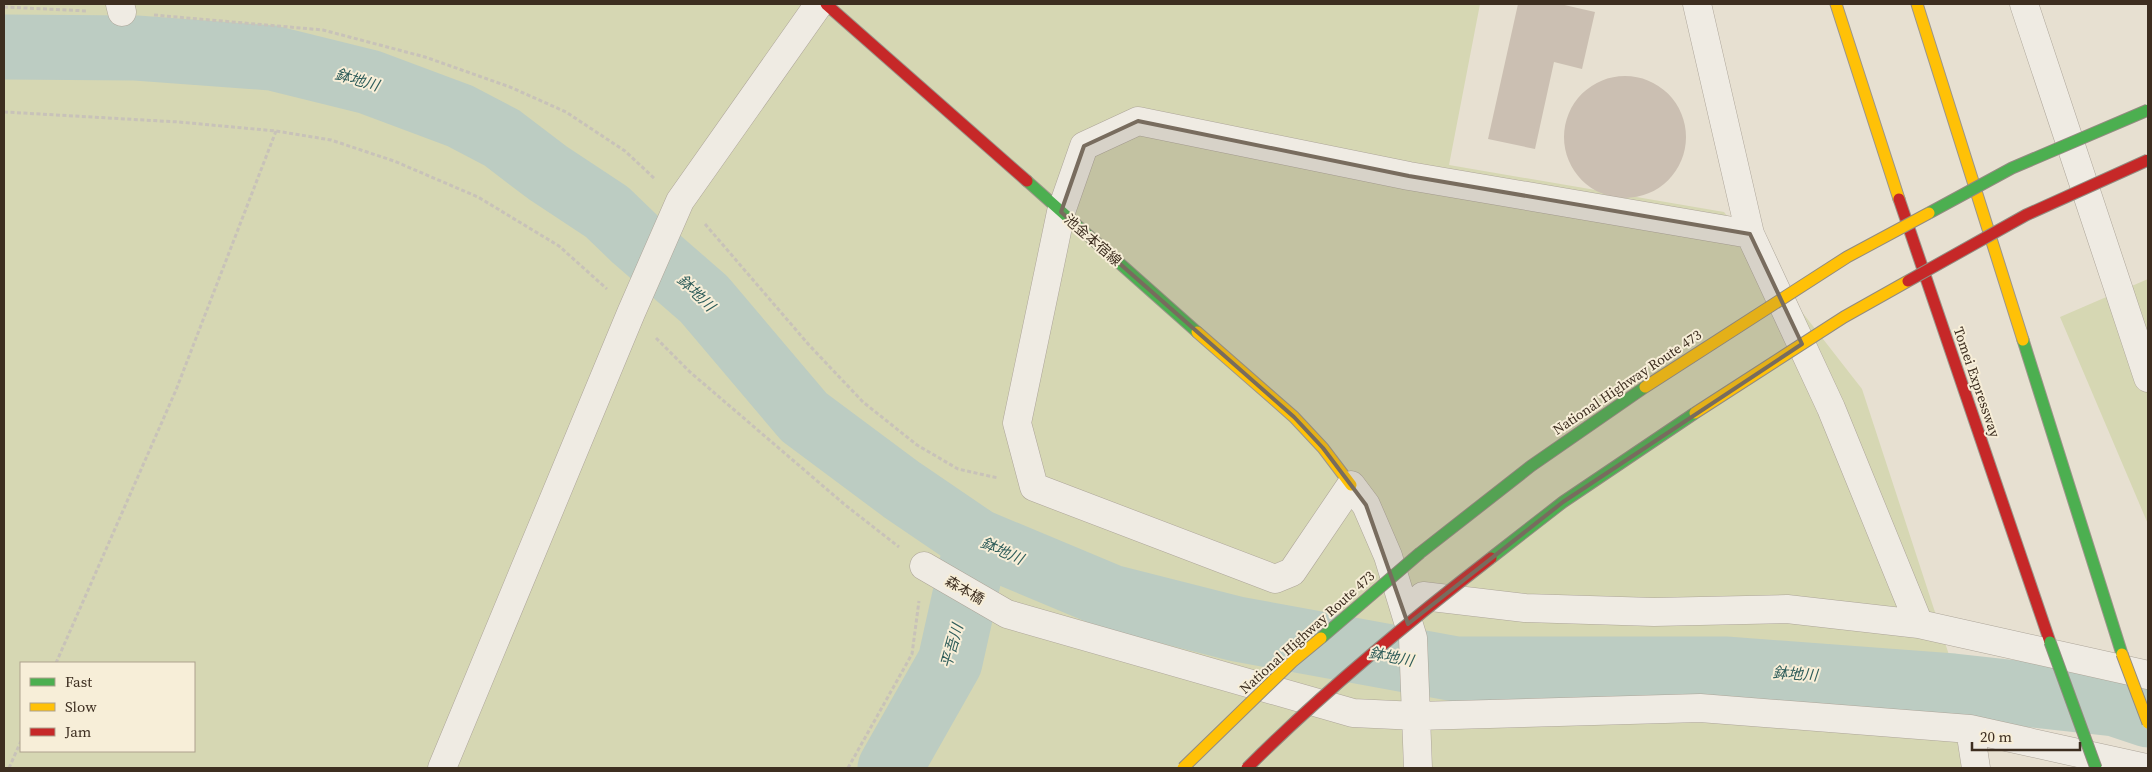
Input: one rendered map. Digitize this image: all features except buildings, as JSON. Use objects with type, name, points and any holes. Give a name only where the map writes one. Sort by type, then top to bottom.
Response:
[{"type":"main road","name":"池金本宿線","points":[[826,4],[1294,417],[1323,448],[1351,486]]},
{"type":"main road","name":"Tomei Expressway","points":[[1836,4],[1889,169],[2050,642],[2096,768]]},
{"type":"main road","points":[[1917,4],[2122,654],[2148,723]]},
{"type":"main road","name":"National Highway Route 473","points":[[1183,768],[1292,662],[1420,552],[1531,466],[1688,358],[1847,257],[2003,173],[2148,110]]},
{"type":"main road","points":[[1247,768],[1278,736],[1436,601],[1563,502],[1693,414],[1844,316],[2026,215],[2148,160]]},
{"type":"street","points":[[442,768],[627,322],[680,202],[820,4]]},
{"type":"street","points":[[1697,4],[1750,234],[1831,408],[1919,624]]},
{"type":"street","points":[[2024,4],[2148,378]]},
{"type":"street","points":[[1418,768],[1413,638],[1388,556],[1366,505],[1351,486],[1292,572],[1275,579],[1034,487],[1017,423],[1061,212],[1084,146],[1138,121],[1409,176],[1750,234]]},
{"type":"street","name":"森本橋","points":[[924,566],[1006,614],[1353,713],[1417,716],[1700,708],[1970,729],[2146,768]]},
{"type":"street","points":[[1399,593],[1525,608],[1654,612],[1787,610],[1919,624],[2148,675]]},
{"type":"street","points":[[1970,729],[1976,768]]},
{"type":"path","points":[[4,7],[121,8],[324,30],[425,56],[510,87],[566,112],[624,151],[711,230],[809,345],[863,402],[917,445],[958,469],[1034,487]]},
{"type":"path","points":[[4,112],[179,122],[276,131],[176,390],[56,662]]},
{"type":"path","points":[[848,768],[912,654],[924,566]]},
{"type":"path","points":[[9,768],[20,743]]},
{"type":"highlighted area","points":[[1138,121],[1409,176],[1750,234],[1802,344],[1563,502],[1408,624],[1366,505],[1323,448],[1294,417],[1061,212],[1084,146]]},
{"type":"green space","points":[[4,4],[1480,4],[1449,165],[1724,212],[1862,389],[1986,768],[4,768]]},
{"type":"green space","points":[[2148,279],[2148,524],[2060,317]]},
{"type":"waterway","name":"鉢地川","points":[[4,47],[136,48],[272,58],[369,82],[460,116],[502,138],[548,173],[607,212],[704,299],[804,417],[902,490],[977,541],[1111,597],[1237,629],[1456,669],[1725,669],[1953,686],[2115,704],[2148,715]]},
{"type":"waterway","name":"平吾川","points":[[890,768],[950,662],[977,541]]},
{"type":"traffic: fast","points":[[1929,213],[2012,168],[2148,110]]},
{"type":"traffic: fast","points":[[1027,181],[1197,332]]},
{"type":"traffic: fast","points":[[2023,340],[2122,654]]},
{"type":"traffic: fast","points":[[1321,638],[1420,553],[1531,466],[1645,387]]},
{"type":"traffic: fast","points":[[1491,558],[1563,502],[1695,413]]},
{"type":"traffic: fast","points":[[2050,642],[2096,768]]},
{"type":"traffic: slow","points":[[1836,4],[1899,199]]},
{"type":"traffic: slow","points":[[1917,4],[2023,340]]},
{"type":"traffic: slow","points":[[1645,387],[1847,257],[1929,213]]},
{"type":"traffic: slow","points":[[1695,413],[1844,317],[1908,281]]},
{"type":"traffic: slow","points":[[1197,332],[1294,417],[1323,448],[1351,485]]},
{"type":"traffic: slow","points":[[1183,768],[1292,662],[1321,638]]},
{"type":"traffic: slow","points":[[2122,654],[2148,723]]},
{"type":"traffic: jam","points":[[826,4],[1027,181]]},
{"type":"traffic: jam","points":[[1908,281],[2026,215],[2148,160]]},
{"type":"traffic: jam","points":[[1899,199],[2050,642]]},
{"type":"traffic: jam","points":[[1247,768],[1275,740],[1366,659],[1491,558]]}]
